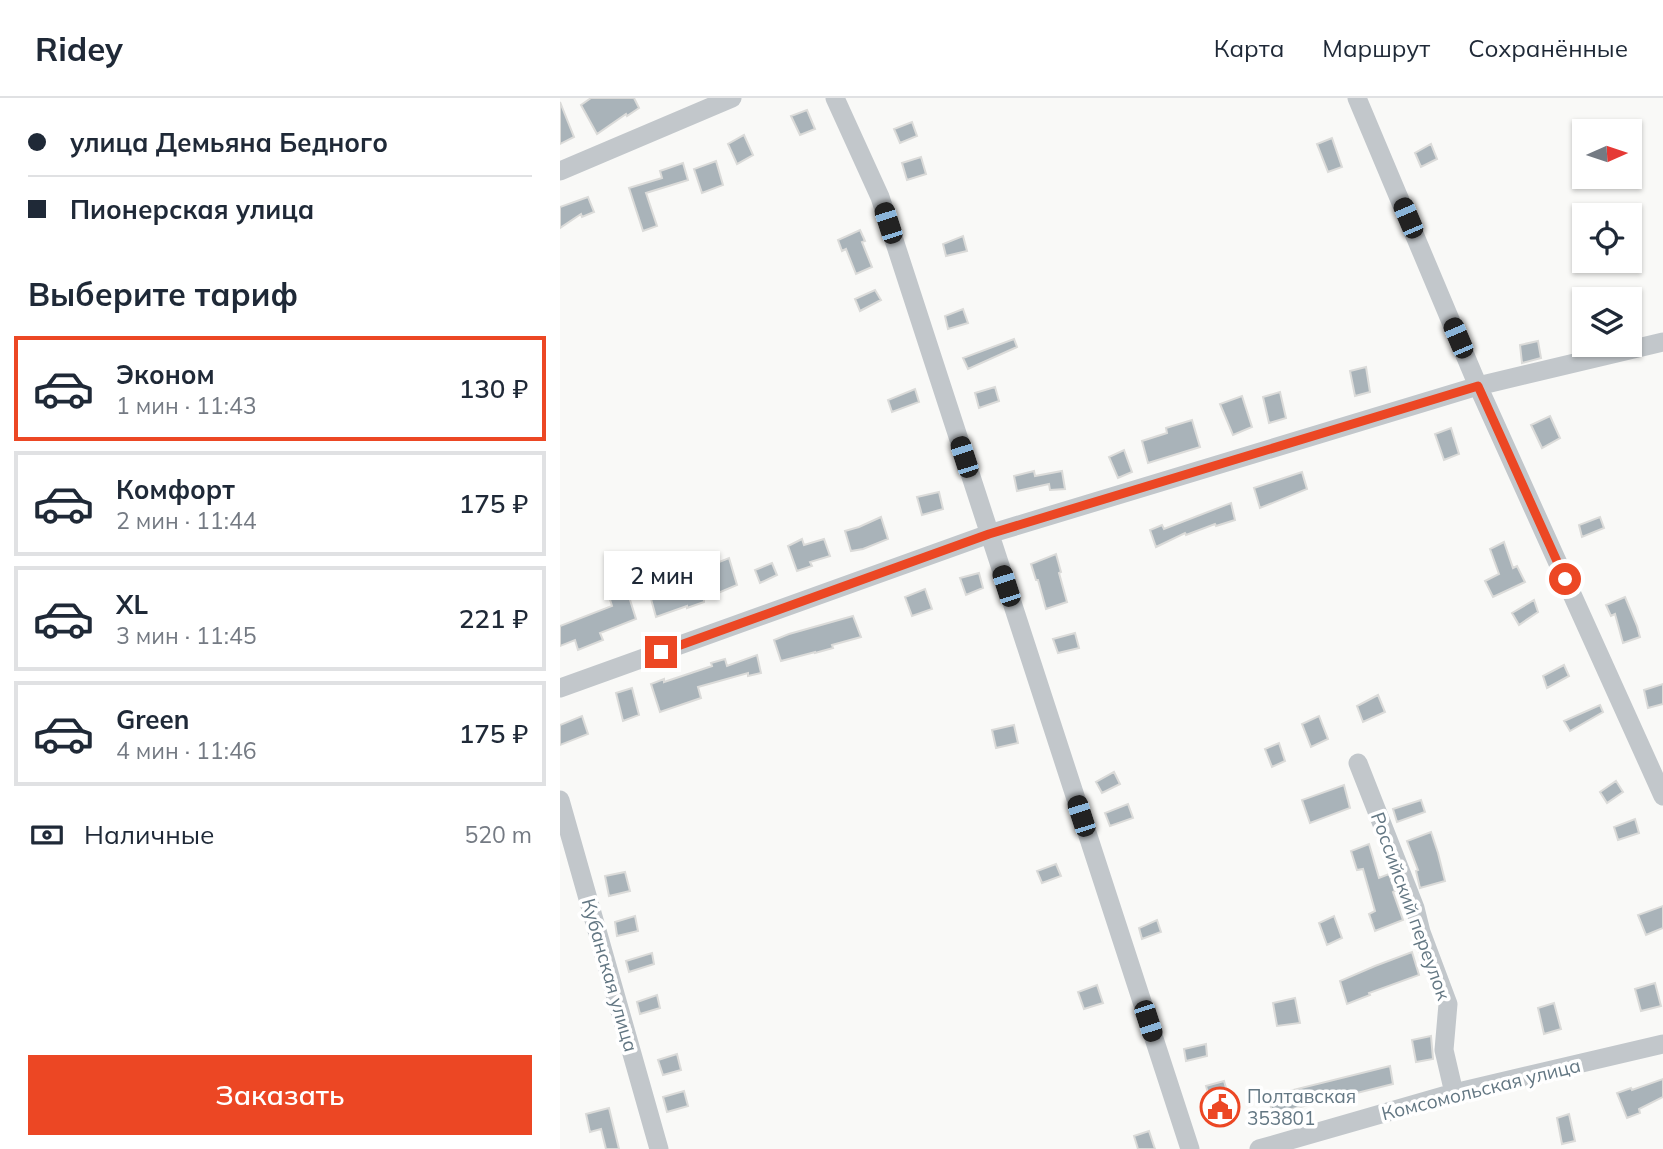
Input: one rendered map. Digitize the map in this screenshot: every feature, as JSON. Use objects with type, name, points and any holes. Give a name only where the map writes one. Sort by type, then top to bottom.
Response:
[{"type":"street","points":[[560,171],[732,98]]},
{"type":"street","points":[[835,98],[880,197],[1190,1149]]},
{"type":"street","points":[[1357,98],[1478,386],[1663,796]]},
{"type":"street","points":[[560,688],[989,534],[1478,386],[1663,342]]},
{"type":"street","name":"Российский переулок","points":[[1358,762],[1415,908],[1421,932],[1448,1004],[1444,1050],[1454,1093]]},
{"type":"street","name":"Кубанская улица","points":[[560,800],[659,1149]]},
{"type":"street","name":"Комсомольская улица","points":[[1259,1149],[1454,1093],[1663,1044]]},
{"type":"building","points":[[591,98],[634,98],[639,108],[597,134],[581,105]]},
{"type":"building","points":[[560,102],[574,137],[560,144]]},
{"type":"building","points":[[807,110],[815,129],[800,135],[791,116]]},
{"type":"building","points":[[912,122],[917,136],[900,143],[894,129]]},
{"type":"building","points":[[744,135],[753,155],[737,164],[728,144]]},
{"type":"building","points":[[1332,138],[1342,167],[1328,172],[1317,144]]},
{"type":"building","points":[[1431,144],[1437,159],[1421,167],[1415,153]]},
{"type":"building","points":[[921,157],[926,174],[907,180],[902,163]]},
{"type":"building","points":[[716,161],[723,185],[702,193],[694,169]]},
{"type":"building","points":[[683,163],[688,180],[646,193],[657,226],[643,231],[629,188],[662,178],[660,171]]},
{"type":"building","points":[[588,197],[594,212],[582,217],[581,214],[560,228],[560,207]]},
{"type":"building","points":[[860,230],[872,267],[856,274],[846,249],[842,251],[838,240]]},
{"type":"building","points":[[963,236],[967,251],[946,256],[943,244]]},
{"type":"building","points":[[875,290],[881,300],[860,311],[855,299]]},
{"type":"building","points":[[963,309],[968,323],[948,329],[945,316]]},
{"type":"building","points":[[1014,339],[1017,347],[968,369],[963,358]]},
{"type":"building","points":[[1538,341],[1541,358],[1522,363],[1520,345]]},
{"type":"building","points":[[1366,367],[1370,392],[1355,396],[1350,371]]},
{"type":"building","points":[[995,387],[999,401],[979,408],[975,393]]},
{"type":"building","points":[[915,389],[919,402],[892,412],[888,400]]},
{"type":"building","points":[[1280,392],[1286,418],[1269,423],[1263,397]]},
{"type":"building","points":[[1242,396],[1252,427],[1233,435],[1220,404]]},
{"type":"building","points":[[1550,416],[1560,438],[1542,448],[1531,425]]},
{"type":"building","points":[[1192,420],[1200,447],[1148,463],[1142,441],[1167,433],[1166,428]]},
{"type":"building","points":[[1451,428],[1459,454],[1444,460],[1435,434]]},
{"type":"building","points":[[1124,450],[1132,472],[1118,478],[1109,457]]},
{"type":"building","points":[[1034,471],[1035,476],[1062,471],[1065,489],[1050,490],[1049,484],[1017,491],[1014,476]]},
{"type":"building","points":[[1302,472],[1307,489],[1260,508],[1254,488]]},
{"type":"building","points":[[939,492],[943,509],[922,515],[917,497]]},
{"type":"building","points":[[1231,503],[1235,520],[1186,535],[1185,533],[1156,547],[1150,530],[1162,525],[1164,529]]},
{"type":"building","points":[[881,517],[888,539],[851,551],[845,531]]},
{"type":"building","points":[[1600,517],[1604,528],[1582,537],[1579,525]]},
{"type":"building","points":[[802,539],[804,545],[824,539],[830,556],[810,562],[812,566],[797,571],[788,546]]},
{"type":"building","points":[[1504,542],[1513,568],[1517,566],[1525,582],[1493,597],[1485,581],[1499,574],[1490,549]]},
{"type":"building","points":[[1056,554],[1067,602],[1046,609],[1031,564]]},
{"type":"building","points":[[729,558],[737,585],[704,599],[704,602],[656,617],[651,599],[681,590],[678,583],[710,570],[709,566]]},
{"type":"building","points":[[772,563],[777,575],[760,583],[755,570]]},
{"type":"building","points":[[979,573],[983,588],[966,595],[960,578]]},
{"type":"building","points":[[625,584],[636,619],[600,633],[603,640],[578,650],[575,640],[560,646],[560,626],[612,606],[607,590]]},
{"type":"building","points":[[925,589],[932,609],[912,616],[905,597]]},
{"type":"building","points":[[1625,597],[1640,637],[1623,643],[1615,614],[1611,616],[1606,605]]},
{"type":"building","points":[[1534,600],[1538,612],[1519,625],[1512,613]]},
{"type":"building","points":[[853,616],[861,637],[832,645],[833,648],[781,661],[774,640]]},
{"type":"building","points":[[1075,633],[1079,648],[1058,653],[1053,639]]},
{"type":"building","points":[[757,655],[761,673],[748,676],[748,673],[698,687],[701,698],[660,712],[651,684],[712,666],[711,663],[725,659],[727,666]]},
{"type":"building","points":[[1564,665],[1569,676],[1547,688],[1543,676]]},
{"type":"building","points":[[1663,684],[1663,704],[1648,708],[1644,690]]},
{"type":"building","points":[[632,688],[639,715],[623,721],[616,693]]},
{"type":"building","points":[[1378,695],[1385,712],[1363,722],[1357,706]]},
{"type":"building","points":[[1600,705],[1603,712],[1570,731],[1564,721]]},
{"type":"building","points":[[582,716],[588,734],[560,745],[560,725]]},
{"type":"building","points":[[1319,716],[1328,739],[1311,747],[1302,724]]},
{"type":"building","points":[[1014,725],[1018,743],[996,748],[992,730]]},
{"type":"building","points":[[1279,743],[1285,761],[1272,767],[1265,749]]},
{"type":"building","points":[[1114,772],[1120,784],[1102,793],[1096,782]]},
{"type":"building","points":[[1616,781],[1623,792],[1607,803],[1600,792]]},
{"type":"building","points":[[1344,785],[1350,808],[1310,823],[1302,800]]},
{"type":"building","points":[[1421,800],[1425,812],[1397,822],[1393,809]]},
{"type":"building","points":[[1128,804],[1133,818],[1110,826],[1105,813]]},
{"type":"building","points":[[1635,819],[1639,833],[1618,840],[1614,827]]},
{"type":"building","points":[[1431,832],[1445,881],[1420,888],[1418,870],[1407,841]]},
{"type":"building","points":[[1369,844],[1379,878],[1389,874],[1403,920],[1375,931],[1369,914],[1375,911],[1363,869],[1357,870],[1351,851]]},
{"type":"building","points":[[1056,864],[1061,876],[1042,883],[1037,871]]},
{"type":"building","points":[[625,872],[630,891],[609,896],[605,876]]},
{"type":"building","points":[[1663,906],[1663,928],[1646,935],[1638,915]]},
{"type":"building","points":[[635,916],[638,931],[617,936],[615,922]]},
{"type":"building","points":[[1334,916],[1342,938],[1327,945],[1319,923]]},
{"type":"building","points":[[1157,920],[1161,932],[1142,939],[1139,928]]},
{"type":"building","points":[[1412,952],[1419,975],[1347,1004],[1340,981]]},
{"type":"building","points":[[652,953],[654,964],[629,972],[626,961]]},
{"type":"building","points":[[1655,983],[1661,1006],[1641,1011],[1635,989]]},
{"type":"building","points":[[1097,985],[1103,1003],[1084,1009],[1078,992]]},
{"type":"building","points":[[657,995],[660,1008],[640,1014],[637,1002]]},
{"type":"building","points":[[1295,998],[1300,1023],[1277,1026],[1273,1003]]},
{"type":"building","points":[[1554,1003],[1561,1029],[1544,1034],[1538,1008]]},
{"type":"building","points":[[1431,1036],[1433,1059],[1416,1062],[1412,1040]]},
{"type":"building","points":[[1206,1044],[1207,1056],[1186,1061],[1184,1049]]},
{"type":"building","points":[[677,1054],[681,1070],[663,1075],[658,1060]]},
{"type":"building","points":[[1390,1066],[1393,1084],[1272,1114],[1269,1096]]},
{"type":"building","points":[[1663,1079],[1663,1097],[1639,1109],[1640,1113],[1627,1118],[1617,1093]]},
{"type":"building","points":[[1224,1081],[1233,1112],[1215,1118],[1206,1086]]},
{"type":"building","points":[[684,1091],[688,1106],[667,1112],[663,1097]]},
{"type":"building","points":[[609,1108],[619,1149],[606,1149],[601,1129],[590,1132],[586,1114]]},
{"type":"building","points":[[1569,1114],[1575,1141],[1562,1144],[1557,1118]]},
{"type":"building","points":[[1149,1131],[1155,1149],[1138,1149],[1134,1136]]},
{"type":"place","name":"Полтавская 353801","points":[[1220,1107]]},
{"type":"route","points":[[661,652],[989,534],[1478,386],[1565,579]]}]
